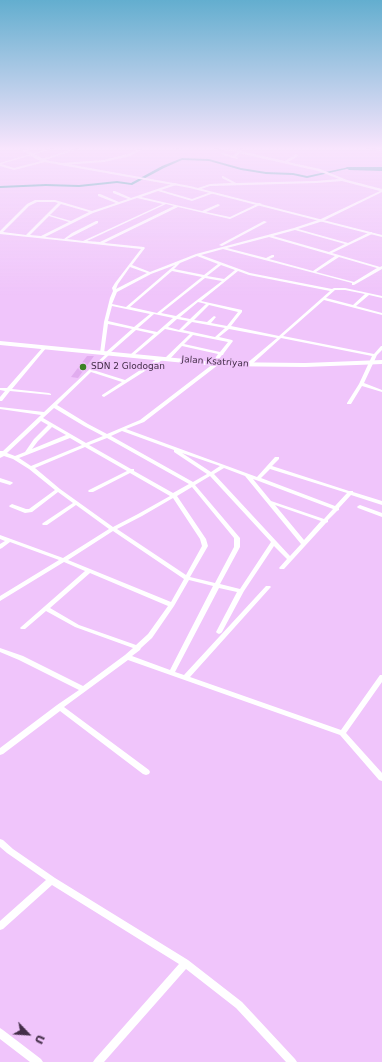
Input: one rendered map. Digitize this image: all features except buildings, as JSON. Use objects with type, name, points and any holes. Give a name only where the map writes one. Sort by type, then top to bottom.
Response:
[{"type":"main road","points":[[234,198],[382,236]]},
{"type":"street","points":[[106,198],[120,203]]},
{"type":"street","points":[[129,198],[133,199]]},
{"type":"street","points":[[40,237],[92,212],[137,198]]},
{"type":"street","points":[[141,198],[231,218],[260,204]]},
{"type":"street","points":[[183,198],[191,200],[197,198]]},
{"type":"street","points":[[115,291],[150,273],[197,255],[295,229],[322,220],[368,198]]},
{"type":"street","points":[[0,233],[33,202],[47,200],[60,202],[92,212]]},
{"type":"street","points":[[27,236],[60,202]]},
{"type":"street","points":[[84,241],[165,203]]},
{"type":"street","points":[[202,212],[218,205]]},
{"type":"street","points":[[101,243],[177,206]]},
{"type":"street","points":[[48,215],[72,222]]},
{"type":"street","points":[[65,239],[97,222]]},
{"type":"street","points":[[212,250],[265,222]]},
{"type":"street","points":[[295,229],[347,244]]},
{"type":"street","points":[[0,233],[143,248],[114,287],[115,291],[106,322],[106,353]]},
{"type":"street","points":[[330,253],[371,233]]},
{"type":"street","points":[[268,236],[380,268]]},
{"type":"street","points":[[221,248],[355,283]]},
{"type":"street","points":[[197,255],[252,274],[333,290]]},
{"type":"street","points":[[265,260],[273,256]]},
{"type":"street","points":[[313,272],[338,256]]},
{"type":"street","points":[[127,308],[181,261]]},
{"type":"street","points":[[2,454],[55,406],[91,371],[106,353],[134,329],[220,264]]},
{"type":"street","points":[[130,266],[150,273]]},
{"type":"street","points":[[345,289],[380,268]]},
{"type":"street","points":[[171,270],[223,280]]},
{"type":"street","points":[[133,356],[177,317],[223,280],[238,270]]},
{"type":"street","points":[[248,365],[336,288],[382,297]]},
{"type":"street","points":[[354,306],[368,294]]},
{"type":"street","points":[[323,299],[382,314]]},
{"type":"street","points":[[197,301],[241,311],[228,327],[216,338]]},
{"type":"street","points":[[180,331],[208,304]]},
{"type":"street","points":[[111,305],[375,355]]},
{"type":"street","points":[[208,323],[214,317]]},
{"type":"street","points":[[106,322],[158,334]]},
{"type":"street","points":[[31,468],[123,430],[146,418],[215,364],[232,342],[165,328]]},
{"type":"street","points":[[104,396],[165,358],[193,333]]},
{"type":"street","name":"Jalan Ksatriyan","points":[[0,343],[215,364],[305,365],[382,362]]},
{"type":"street","points":[[181,345],[222,354]]},
{"type":"street","points":[[0,400],[45,347]]},
{"type":"street","points":[[349,403],[361,384],[375,355],[382,347]]},
{"type":"street","points":[[91,371],[125,382]]},
{"type":"street","points":[[361,384],[382,391]]},
{"type":"street","points":[[0,389],[49,394]]},
{"type":"street","points":[[55,406],[192,484],[237,538],[237,547],[171,673]]},
{"type":"street","points":[[0,408],[43,417],[51,425],[69,436],[132,470],[174,496],[205,543],[204,549],[186,578],[172,605],[150,636],[138,648],[0,752]]},
{"type":"street","points":[[27,453],[36,440],[51,425]]},
{"type":"street","points":[[123,430],[246,474],[337,509]]},
{"type":"street","points":[[15,458],[69,436]]},
{"type":"street","points":[[168,446],[211,474],[290,559]]},
{"type":"street","points":[[2,454],[15,458],[31,468],[76,503],[186,578],[241,591]]},
{"type":"street","points":[[258,479],[277,458]]},
{"type":"street","points":[[0,598],[113,529],[174,496],[224,466]]},
{"type":"street","points":[[269,467],[382,503]]},
{"type":"street","points":[[91,491],[132,470]]},
{"type":"street","points":[[246,474],[304,544]]},
{"type":"street","points":[[0,480],[10,483]]},
{"type":"street","points":[[12,506],[25,511],[30,511],[58,490]]},
{"type":"street","points":[[282,568],[351,492]]},
{"type":"street","points":[[270,502],[326,521]]},
{"type":"street","points":[[45,524],[76,503]]},
{"type":"street","points":[[360,507],[382,515]]},
{"type":"street","points":[[0,537],[64,560],[172,605]]},
{"type":"street","points":[[0,547],[9,540]]},
{"type":"street","points":[[219,632],[241,591],[274,542]]},
{"type":"street","points":[[23,628],[88,571]]},
{"type":"street","points":[[185,678],[268,587]]},
{"type":"street","points":[[46,608],[77,626],[138,648]]},
{"type":"street","points":[[0,650],[21,658],[83,689]]},
{"type":"street","points":[[126,657],[342,733],[382,778]]},
{"type":"street","points":[[342,733],[382,676]]},
{"type":"street","points":[[59,707],[146,772]]},
{"type":"street","points":[[0,842],[10,851],[52,880],[185,964],[239,1005],[292,1062]]},
{"type":"street","points":[[0,926],[52,880]]},
{"type":"street","points":[[98,1062],[185,964]]},
{"type":"street","points":[[0,1033],[38,1062]]},
{"type":"place","name":"SDN 2 Glodogan","points":[[83,367]]}]
